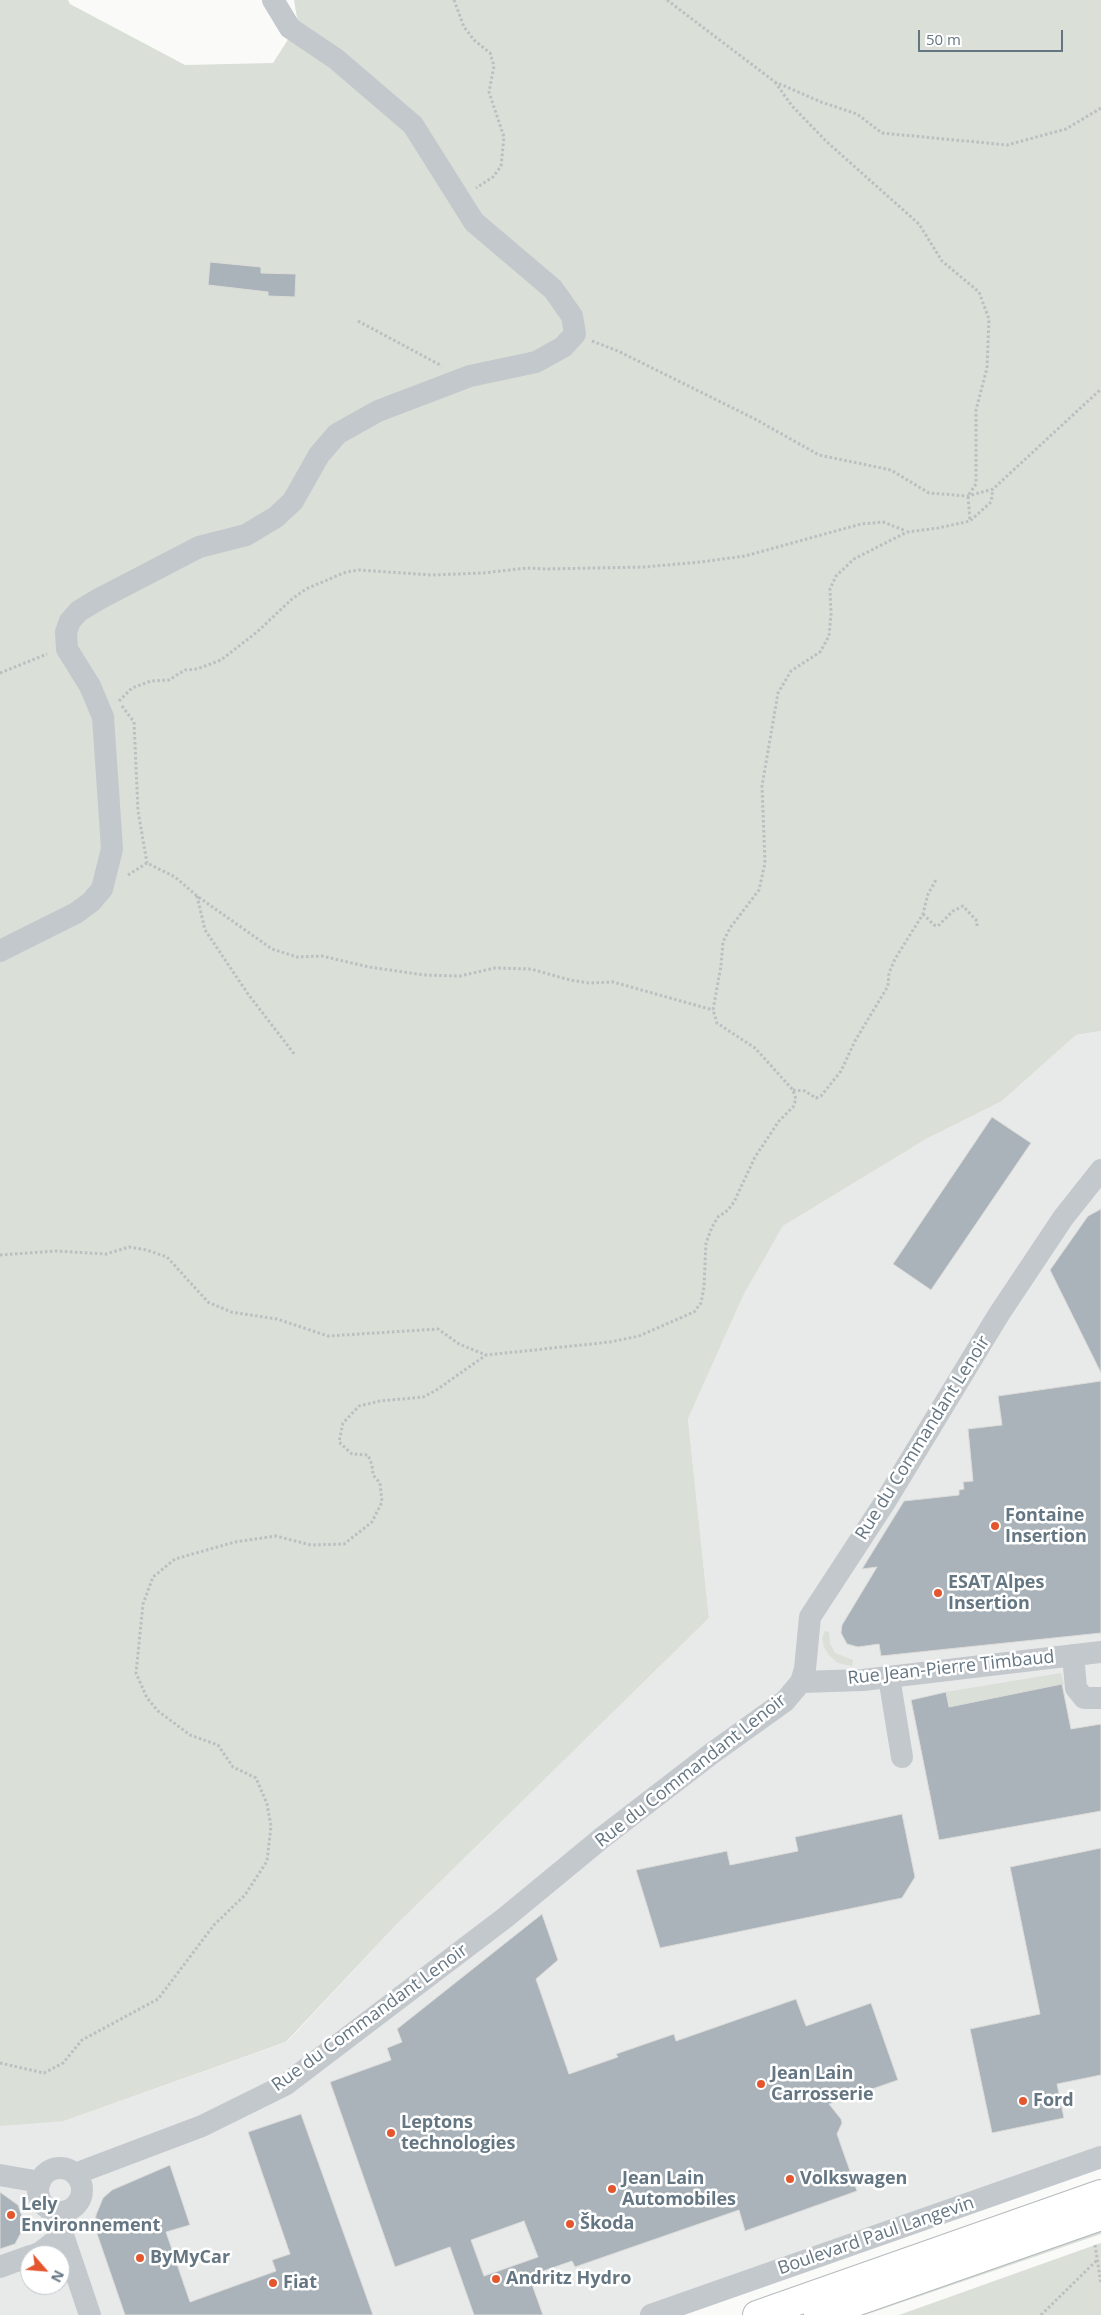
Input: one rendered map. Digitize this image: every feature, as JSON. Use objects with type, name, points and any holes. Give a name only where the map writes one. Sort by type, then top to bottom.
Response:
[{"type":"main road","name":"Boulevard Paul Langevin","points":[[757,2315],[1101,2194]]},
{"type":"main road","points":[[818,2315],[1101,2216]]},
{"type":"street","points":[[0,950],[76,913],[91,902],[102,889],[112,849],[111,709],[90,686],[67,649],[66,632],[70,621],[80,611],[199,547],[246,535],[276,517],[293,501],[319,456],[337,434],[378,411],[470,376],[536,362],[563,347],[575,334],[572,316],[553,289],[474,222],[414,125],[336,60],[290,28],[273,0]]},
{"type":"street","name":"Rue du Commandant Lenoir","points":[[75,2174],[202,2126],[285,2085],[506,1917],[703,1760],[785,1701],[801,1682],[807,1657],[810,1617],[885,1502],[999,1314],[1063,1218],[1101,1170]]},
{"type":"street","name":"Rue Jean-Pierre Timbaud","points":[[801,1682],[863,1680],[1101,1652]]},
{"type":"street","points":[[1073,1655],[1076,1688],[1084,1698],[1101,1698]]},
{"type":"street","points":[[890,1677],[902,1757]]},
{"type":"street","name":"Boulevard Paul Langevin","points":[[651,2315],[1101,2157]]},
{"type":"street","points":[[55,2169],[64,2169],[75,2174],[82,2187],[80,2200],[71,2209],[55,2212],[44,2205],[38,2191],[40,2182],[46,2174],[55,2169]]},
{"type":"street","points":[[0,2175],[40,2182]]},
{"type":"street","points":[[62,2212],[63,2235],[90,2315]]},
{"type":"street","points":[[51,2245],[63,2235]]},
{"type":"street","points":[[0,2267],[20,2260]]},
{"type":"path","points":[[454,0],[464,27],[474,40],[490,54],[494,66],[490,92],[504,137],[501,166],[493,177],[467,192],[454,189]]},
{"type":"path","points":[[667,0],[776,82],[821,102],[857,114],[882,133],[1007,145],[1066,129],[1101,108]]},
{"type":"path","points":[[776,82],[792,106],[828,142],[919,224],[942,261],[979,292],[989,319],[987,368],[976,410],[976,484],[968,496],[970,521]]},
{"type":"path","points":[[358,321],[439,365],[470,376]]},
{"type":"path","points":[[575,334],[618,351],[755,419],[819,455],[891,470],[929,493],[968,496],[993,488],[1101,389]]},
{"type":"path","points":[[0,1255],[56,1251],[106,1254],[129,1247],[147,1250],[167,1257],[208,1302],[231,1312],[277,1319],[328,1336],[438,1329],[459,1344],[486,1355],[620,1340],[639,1336],[694,1312],[701,1303],[704,1287],[706,1243],[712,1227],[718,1217],[728,1210],[734,1202],[755,1157],[779,1120],[793,1107],[796,1099],[793,1090],[754,1048],[716,1023],[713,1010],[723,942],[730,928],[759,890],[765,863],[762,786],[778,693],[791,671],[820,652],[829,636],[831,614],[830,589],[836,576],[854,560],[907,532],[970,521],[991,502],[993,488]]},
{"type":"path","points":[[713,1010],[613,982],[589,983],[570,980],[532,968],[495,968],[460,976],[424,974],[369,967],[322,956],[297,957],[272,949],[196,896],[174,877],[148,862],[138,811],[134,722],[111,709],[132,688],[151,681],[170,680],[185,670],[197,669],[221,660],[257,632],[292,599],[306,589],[346,572],[359,570],[432,575],[483,573],[527,568],[654,566],[744,556],[861,524],[883,522],[907,532]]},
{"type":"path","points":[[0,673],[50,653],[67,649]]},
{"type":"path","points":[[102,889],[109,888],[148,862]]},
{"type":"path","points":[[793,1090],[805,1091],[816,1098],[821,1096],[835,1079],[888,986],[889,974],[894,959],[923,914],[928,894],[936,880]]},
{"type":"path","points":[[196,896],[205,930],[248,994],[295,1055]]},
{"type":"path","points":[[923,914],[934,926],[938,926],[953,911],[963,906],[977,921],[977,928]]},
{"type":"path","points":[[0,2063],[44,2073],[63,2063],[82,2040],[158,1999],[214,1925],[245,1895],[267,1861],[271,1826],[267,1804],[256,1778],[233,1767],[218,1745],[190,1735],[158,1711],[147,1698],[136,1673],[143,1604],[153,1577],[175,1559],[235,1542],[276,1536],[311,1545],[344,1544],[372,1522],[382,1502],[380,1483],[373,1475],[368,1455],[352,1454],[339,1442],[342,1423],[360,1406],[380,1401],[423,1397],[435,1391],[486,1355]]},
{"type":"path","points":[[1094,2245],[1101,2284]]},
{"type":"path","points":[[1042,2315],[1097,2260]]},
{"type":"shaded area","points":[[0,0],[68,0],[70,4],[185,65],[273,63],[298,24],[294,0],[1101,0],[1101,1031],[1076,1035],[1002,1101],[928,1138],[783,1226],[743,1296],[688,1419],[709,1618],[394,1927],[286,2042],[64,2121],[0,2126]]},
{"type":"shaded area","points":[[1101,1031],[1101,2154],[640,2315],[0,2315],[0,2122],[64,2121],[287,2042],[394,1927],[709,1618],[688,1419],[743,1296],[783,1226],[928,1138],[1002,1101],[1076,1035]]},
{"type":"shaded area","points":[[825,1631],[829,1632],[830,1644],[835,1653],[853,1660],[852,1666],[838,1663],[829,1655],[824,1647],[822,1638]]},
{"type":"shaded area","points":[[1061,1673],[1064,1684],[949,1707],[946,1692]]},
{"type":"shaded area","points":[[1101,2222],[1101,2234],[865,2315],[835,2315]]},
{"type":"shaded area","points":[[1101,2243],[1101,2315],[899,2315],[1095,2245]]},
{"type":"building","points":[[210,262],[261,267],[261,273],[296,274],[295,297],[268,296],[268,292],[208,285]]},
{"type":"building","points":[[992,1117],[1031,1143],[931,1290],[893,1264]]},
{"type":"building","points":[[1101,1209],[1101,1373],[1050,1270],[1088,1216]]},
{"type":"building","name":"Fontaine Insertion","points":[[1101,1381],[1101,1633],[881,1656],[879,1644],[858,1647],[847,1644],[841,1633],[842,1625],[877,1567],[862,1569],[904,1501],[959,1495],[959,1490],[964,1489],[963,1482],[973,1481],[968,1429],[1002,1425],[998,1396]]},
{"type":"building","points":[[1062,1684],[1071,1729],[1101,1724],[1101,1811],[939,1840],[911,1700],[946,1692],[949,1707]]},
{"type":"building","points":[[902,1814],[915,1877],[902,1898],[660,1948],[636,1870],[727,1851],[730,1865],[798,1851],[795,1837]]},
{"type":"building","points":[[1101,1848],[1101,2075],[1057,2084],[1064,2118],[992,2133],[970,2029],[1040,2014],[1010,1867]]},
{"type":"building","points":[[542,1914],[558,1960],[536,1979],[569,2074],[618,2057],[616,2054],[674,2034],[676,2041],[796,1999],[806,2026],[871,2003],[898,2080],[829,2104],[841,2119],[842,2123],[837,2134],[857,2191],[745,2231],[739,2210],[575,2267],[572,2261],[529,2276],[543,2315],[474,2315],[450,2247],[395,2267],[330,2082],[391,2060],[387,2048],[402,2042],[397,2029]],"holes":[[[524,2221],[538,2257],[484,2276],[471,2240]]]},
{"type":"building","points":[[301,2114],[373,2315],[125,2315],[95,2228],[96,2215],[103,2198],[112,2190],[170,2165],[190,2225],[166,2232],[190,2302],[276,2271],[272,2260],[290,2254],[248,2132]]},
{"type":"building","name":"Lely Environnement","points":[[0,2192],[18,2205],[25,2225],[15,2244],[0,2249]]},
{"type":"place","name":"Fontaine Insertion","points":[[995,1526]]},
{"type":"place","name":"ESAT Alpes Insertion","points":[[938,1593]]},
{"type":"place","name":"Jean Lain Carrosserie","points":[[761,2084]]},
{"type":"place","name":"Ford","points":[[1023,2101]]},
{"type":"place","name":"Leptons technologies","points":[[391,2133]]},
{"type":"place","name":"Volkswagen","points":[[790,2179]]},
{"type":"place","name":"Jean Lain Automobiles","points":[[612,2189]]},
{"type":"place","name":"Lely Environnement","points":[[11,2215]]},
{"type":"place","name":"Škoda","points":[[570,2224]]},
{"type":"place","name":"ByMyCar","points":[[140,2258]]},
{"type":"place","name":"Andritz Hydro","points":[[496,2279]]},
{"type":"place","name":"Fiat","points":[[273,2283]]}]
